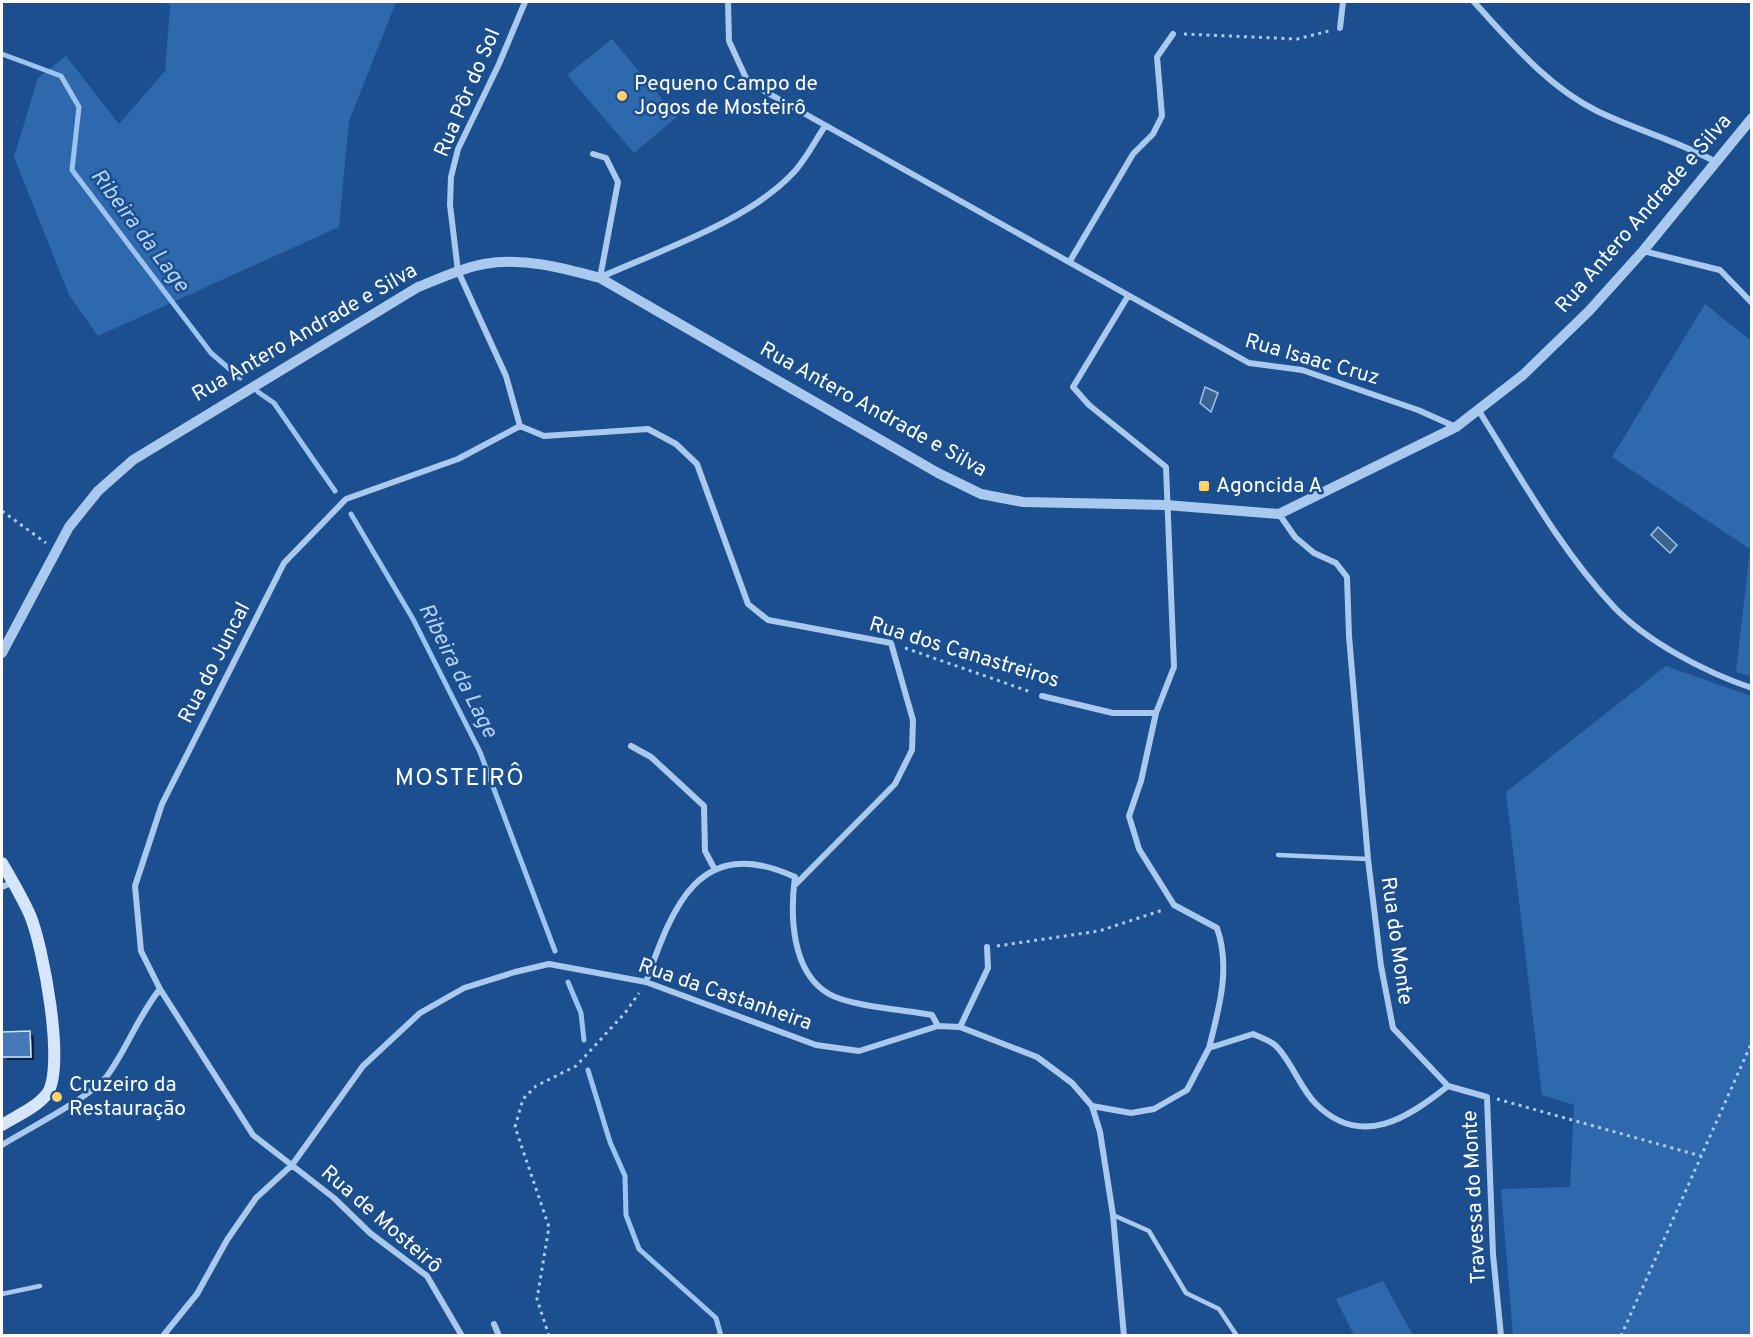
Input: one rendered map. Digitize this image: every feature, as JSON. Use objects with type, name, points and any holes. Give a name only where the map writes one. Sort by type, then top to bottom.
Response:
[{"type":"main road","points":[[2,863],[7,884],[30,916],[45,963],[55,1065],[47,1093],[28,1109],[2,1125]]},
{"type":"street","name":"Rua Pôr do Sol","points":[[458,271],[450,205],[453,168],[458,149],[499,64],[525,2]]},
{"type":"street","name":"Rua Isaac Cruz","points":[[728,2],[729,41],[746,78],[825,126],[1249,363],[1302,370],[1418,410],[1456,427]]},
{"type":"street","points":[[1340,28],[1343,2]]},
{"type":"street","points":[[1474,2],[1531,63],[1563,90],[1597,110],[1716,162]]},
{"type":"street","points":[[1070,261],[1132,154],[1153,134],[1162,116],[1156,57],[1173,33]]},
{"type":"street","name":"Rua Antero Andrade e Silva","points":[[2,653],[69,526],[98,491],[133,460],[418,287],[458,271],[485,264],[519,262],[560,267],[600,278],[938,473],[981,494],[1023,502],[1166,505],[1279,514],[1456,427],[1479,411],[1555,345],[1643,251],[1752,118]]},
{"type":"street","points":[[600,278],[735,216],[768,197],[795,171],[825,126]]},
{"type":"street","points":[[593,154],[606,158],[618,182],[600,278]]},
{"type":"street","points":[[1643,251],[1720,270],[1752,303]]},
{"type":"street","points":[[458,271],[506,376],[520,426]]},
{"type":"street","points":[[1124,1335],[1113,1215],[1100,1132],[1092,1106],[1131,1113],[1154,1109],[1187,1090],[1209,1048],[1223,981],[1224,948],[1217,928],[1174,905],[1139,849],[1129,816],[1141,781],[1156,713],[1174,667],[1166,467],[1089,405],[1073,387],[1128,296]]},
{"type":"street","points":[[1479,411],[1555,532],[1615,608],[1678,657],[1752,688]]},
{"type":"street","name":"Rua dos Canastreiros","points":[[520,426],[544,436],[648,429],[675,444],[697,464],[748,604],[768,620],[891,643]]},
{"type":"street","name":"Rua do Juncal","points":[[292,1166],[253,1135],[160,989],[141,951],[135,886],[162,804],[284,563],[346,499],[458,459],[520,426]]},
{"type":"street","name":"Rua do Monte","points":[[1279,514],[1295,537],[1314,553],[1336,563],[1347,577],[1349,636],[1368,859],[1381,966],[1393,1028],[1448,1086]]},
{"type":"street","points":[[794,886],[895,784],[912,750],[913,720],[891,643]]},
{"type":"street","name":"Rua dos Canastreiros","points":[[1042,696],[1113,713],[1156,713]]},
{"type":"street","points":[[631,746],[651,757],[704,806],[705,851],[714,868]]},
{"type":"street","points":[[646,982],[677,907],[694,882],[714,868],[745,864],[777,869],[795,877],[793,921],[797,941],[807,972],[829,994],[857,1004],[932,1015],[938,1026]]},
{"type":"street","points":[[960,1027],[988,968],[987,947]]},
{"type":"street","name":"Rua da Castanheira","points":[[163,1335],[197,1294],[227,1240],[256,1198],[292,1166],[363,1066],[420,1013],[464,988],[515,972],[549,964],[646,982],[816,1045],[859,1051],[938,1026],[960,1027],[1036,1057],[1072,1083],[1092,1106]]},
{"type":"street","points":[[2,1145],[68,1106],[105,1079],[126,1047],[143,1010],[160,989]]},
{"type":"street","points":[[1209,1048],[1253,1034],[1276,1045],[1317,1105],[1346,1124],[1379,1127],[1420,1108],[1448,1086]]},
{"type":"street","name":"Travessa do Monte","points":[[1448,1086],[1487,1096],[1493,1254],[1501,1335]]},
{"type":"street","name":"Rua de Mosteirô","points":[[292,1166],[334,1198],[369,1233],[427,1276],[462,1335]]},
{"type":"street","points":[[494,1324],[499,1335]]},
{"type":"lane","points":[[1278,855],[1368,859]]},
{"type":"lane","points":[[1113,1215],[1149,1231],[1186,1293],[1219,1310],[1238,1335]]},
{"type":"lane","points":[[2,1294],[40,1286]]},
{"type":"path","points":[[1173,33],[1297,39],[1340,28]]},
{"type":"path","points":[[2,511],[25,531],[56,549]]},
{"type":"path","name":"Rua dos Canastreiros","points":[[891,643],[1042,696]]},
{"type":"path","points":[[987,947],[1099,931],[1174,905]]},
{"type":"path","points":[[549,1335],[537,1299],[549,1227],[515,1127],[523,1099],[536,1086],[576,1066],[625,1013],[646,982]]},
{"type":"path","points":[[1621,1335],[1752,1042]]},
{"type":"path","points":[[1487,1096],[1701,1156]]},
{"type":"shaded area","points":[[166,2],[396,2],[349,121],[339,227],[98,336],[69,295],[14,157],[38,78],[66,56],[119,124],[165,71],[170,6]]},
{"type":"shaded area","name":"Pequeno Campo de Jogos de Mosteirô","points":[[612,39],[677,117],[634,153],[567,75]]},
{"type":"shaded area","points":[[1705,304],[1751,341],[1751,676],[1736,672],[1750,549],[1612,457]]},
{"type":"shaded area","points":[[1205,387],[1218,393],[1211,412],[1200,403]]},
{"type":"shaded area","points":[[1658,527],[1677,545],[1670,553],[1651,535]]},
{"type":"shaded area","points":[[1666,666],[1751,696],[1751,1335],[1513,1335],[1501,1189],[1570,1187],[1574,1105],[1542,1095],[1506,792]]},
{"type":"shaded area","points":[[1383,1281],[1413,1335],[1354,1335],[1336,1299]]},
{"type":"building","points":[[30,1031],[31,1057],[2,1057],[2,1032]]},
{"type":"waterway","name":"Ribeira da Lage","points":[[2,54],[61,76],[79,107],[72,170],[211,353],[240,378]]},
{"type":"waterway","name":"Ribeira da Lage","points":[[258,392],[274,403],[335,491]]},
{"type":"waterway","name":"Ribeira da Lage","points":[[351,514],[413,619],[480,752],[555,951]]},
{"type":"waterway","name":"Ribeira da Lage","points":[[568,982],[581,1013],[584,1040]]},
{"type":"waterway","name":"Ribeira da Lage","points":[[588,1070],[610,1142],[625,1176],[626,1215],[639,1249],[716,1318],[721,1336]]},
{"type":"place","name":"Pequeno Campo de Jogos de Mosteirô","points":[[622,96]]},
{"type":"place","name":"Agoncida A","points":[[1204,486]]},
{"type":"place","name":"Cruzeiro da Restauração","points":[[57,1097]]},
{"type":"district","name":"MOSTEIRÔ","points":[[460,779]]}]
